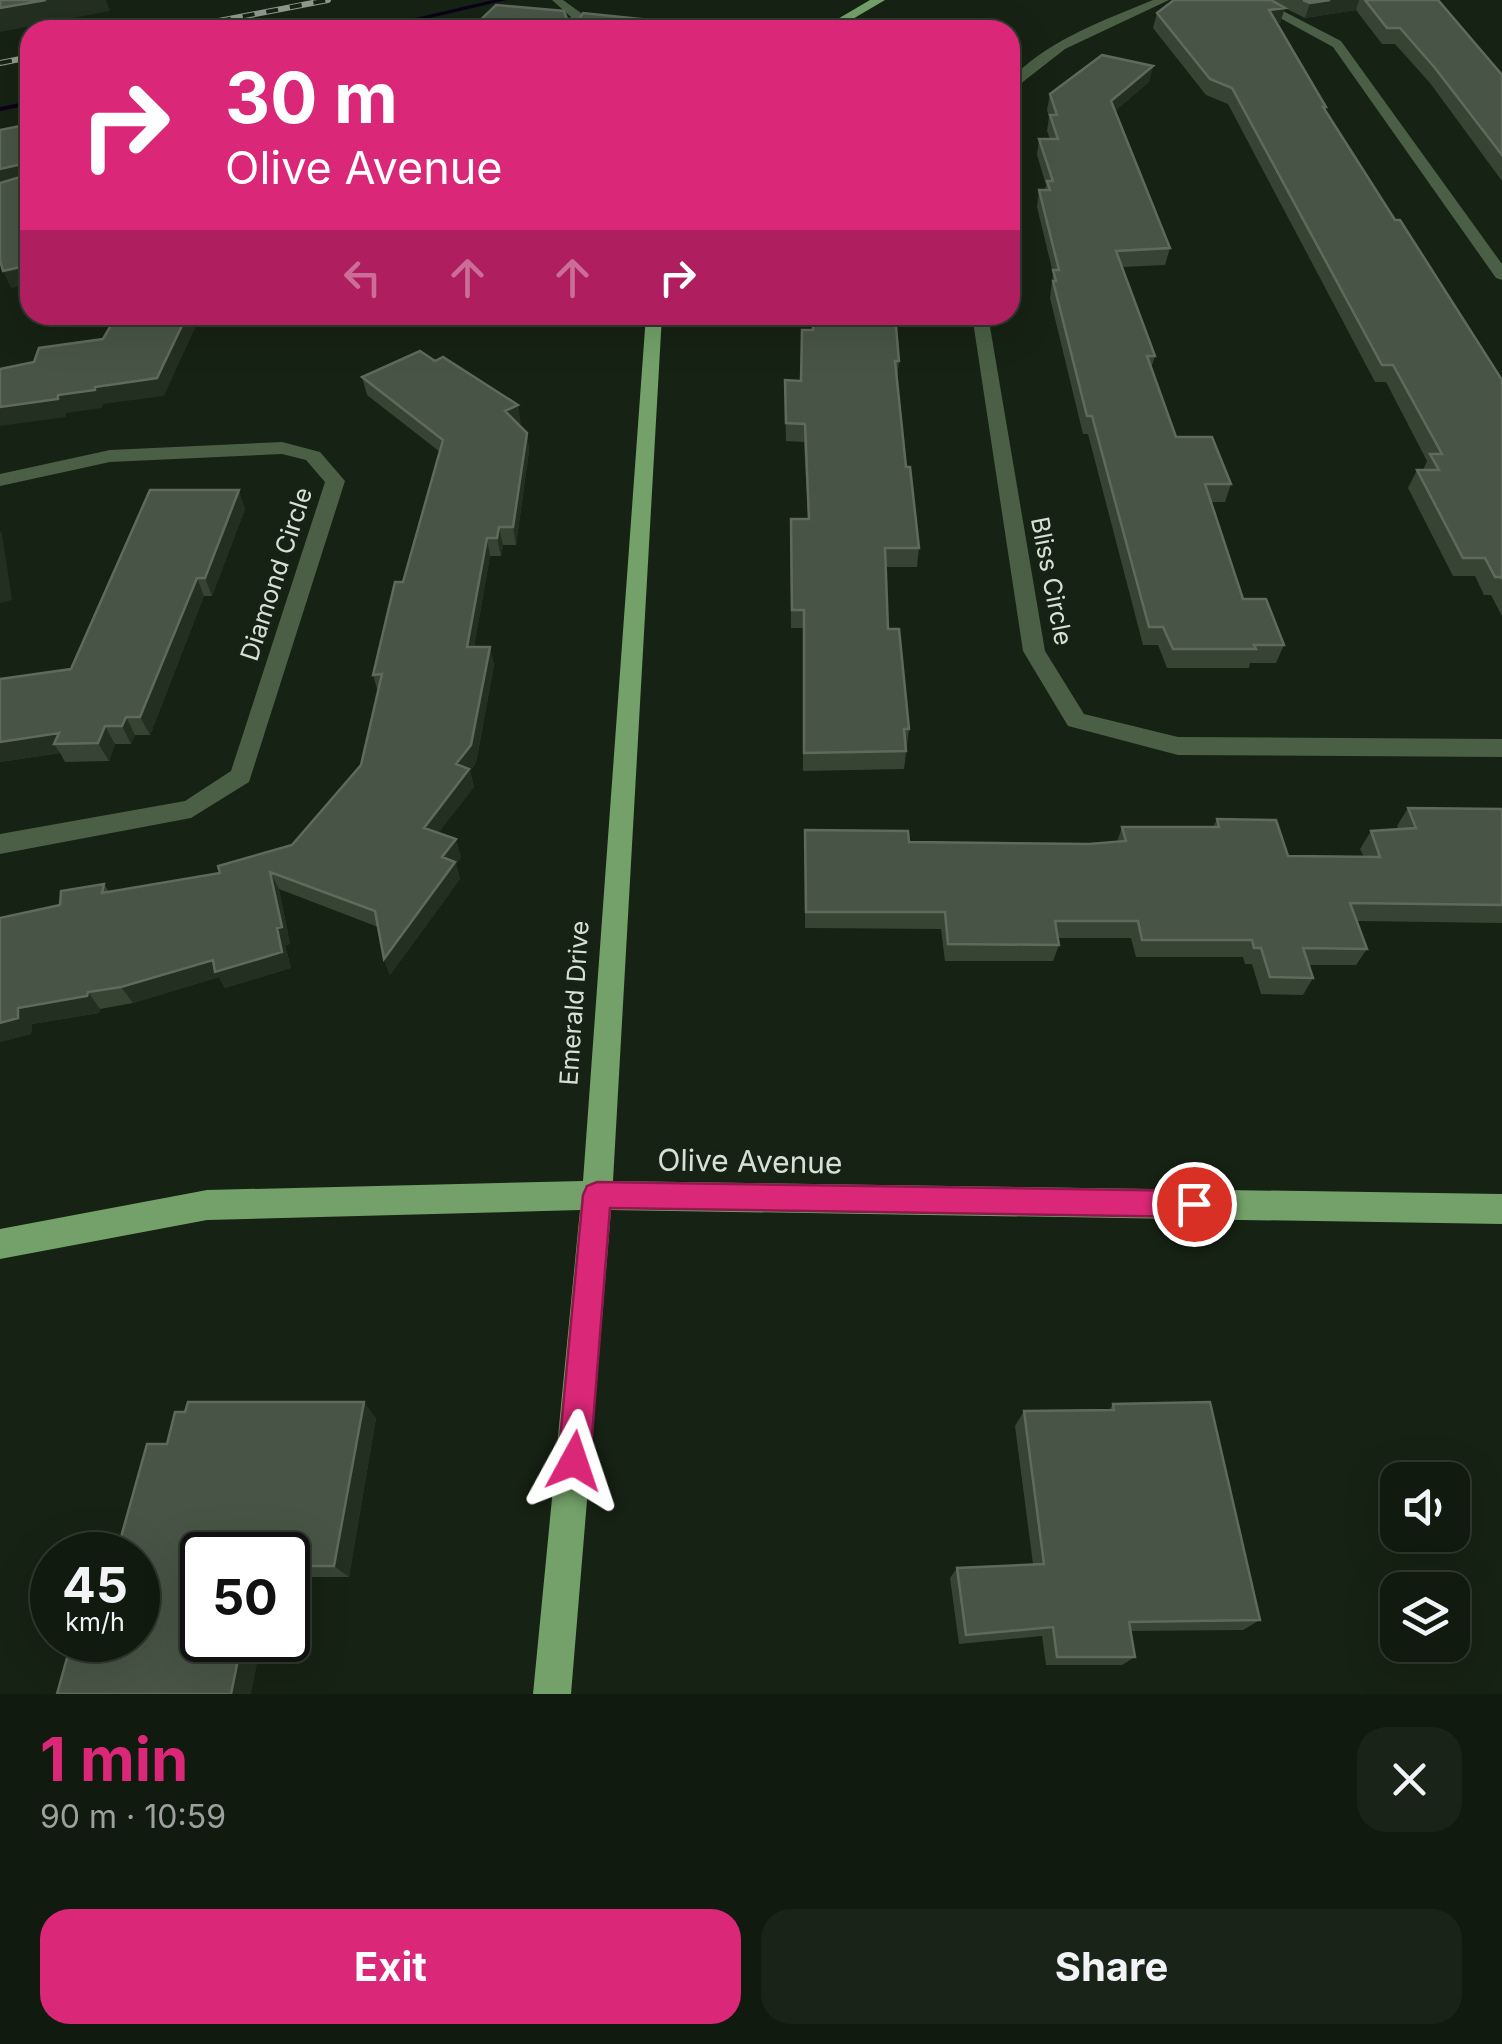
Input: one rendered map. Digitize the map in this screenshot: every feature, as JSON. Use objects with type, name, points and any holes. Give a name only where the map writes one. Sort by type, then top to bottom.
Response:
[{"type":"main road","points":[[843,20],[879,0]]},
{"type":"main road","name":"Emerald Drive","points":[[552,1694],[597,1195],[653,325]]},
{"type":"main road","name":"Olive Avenue","points":[[0,1244],[207,1205],[597,1195],[1502,1209]]},
{"type":"street","points":[[1020,76],[1026,68],[1094,30],[1163,0]]},
{"type":"street","points":[[1253,0],[1337,44],[1502,275]]},
{"type":"street","points":[[557,1],[577,16],[576,20]]},
{"type":"street","name":"Bliss Circle","points":[[982,325],[1034,651],[1076,720],[1178,746],[1502,748]]},
{"type":"street","name":"Diamond Circle","points":[[0,480],[110,456],[282,448],[313,456],[334,482],[240,776],[191,810],[0,844]]},
{"type":"building","points":[[0,0],[46,0],[0,8]]},
{"type":"building","points":[[1174,0],[1271,0],[1285,8],[1269,10],[1323,107],[1502,380],[1502,579],[1495,577],[1485,558],[1463,558],[1417,470],[1439,470],[1430,454],[1442,454],[1393,365],[1382,365],[1232,88],[1210,79],[1157,13]]},
{"type":"building","points":[[1365,0],[1438,0],[1502,75],[1502,155],[1400,28],[1387,28]]},
{"type":"building","points":[[496,5],[564,11],[567,19],[579,19],[583,13],[651,20],[480,20]]},
{"type":"building","points":[[1102,55],[1153,66],[1111,101],[1170,248],[1116,251],[1155,356],[1147,356],[1176,437],[1212,437],[1231,484],[1205,484],[1243,599],[1266,599],[1284,645],[1173,649],[1163,627],[1149,627],[1092,416],[1087,416],[1053,281],[1053,270],[1059,270],[1039,190],[1050,190],[1047,181],[1053,181],[1039,139],[1058,139],[1050,115],[1057,115],[1050,94]]},
{"type":"building","points":[[20,126],[20,164],[0,169],[0,130]]},
{"type":"building","points":[[20,177],[20,267],[3,271],[0,260],[0,183]]},
{"type":"building","points":[[111,325],[182,325],[157,378],[0,407],[0,369],[34,362],[39,348],[103,339]]},
{"type":"building","points":[[813,325],[896,325],[899,361],[895,361],[919,548],[885,548],[888,629],[899,629],[909,729],[904,729],[906,751],[804,753],[804,610],[792,610],[791,519],[809,519],[805,424],[786,423],[785,380],[801,381],[802,330],[813,330]]},
{"type":"building","points":[[420,351],[435,361],[443,357],[518,405],[505,411],[527,433],[513,527],[499,527],[497,538],[487,538],[467,647],[490,647],[471,745],[456,764],[469,769],[424,828],[456,839],[442,857],[455,862],[384,959],[375,911],[270,872],[282,927],[277,928],[282,952],[215,972],[213,960],[121,987],[88,992],[87,996],[18,1008],[18,1018],[0,1023],[0,918],[60,905],[61,891],[104,884],[102,893],[220,873],[218,866],[292,845],[361,765],[382,674],[373,675],[395,582],[403,582],[443,440],[362,377]]},
{"type":"building","points":[[150,490],[239,490],[205,578],[197,578],[140,717],[126,717],[122,726],[105,726],[98,743],[54,744],[59,733],[0,742],[0,679],[71,669]]},
{"type":"building","points":[[1408,808],[1502,809],[1502,905],[1350,903],[1367,949],[1303,948],[1313,978],[1270,977],[1261,948],[1254,948],[1252,940],[1142,940],[1138,921],[1055,921],[1059,945],[948,944],[945,912],[806,912],[805,830],[908,831],[909,842],[1089,844],[1126,841],[1122,827],[1219,827],[1217,819],[1276,820],[1288,856],[1380,857],[1371,831],[1416,828]]},
{"type":"building","points":[[188,1402],[364,1402],[334,1566],[310,1566],[310,1532],[180,1532],[180,1662],[238,1662],[231,1694],[57,1694],[66,1662],[160,1662],[160,1532],[122,1532],[147,1444],[167,1444],[175,1412],[185,1412]]},
{"type":"building","points":[[1210,1402],[1260,1620],[1129,1622],[1135,1657],[1057,1657],[1053,1627],[966,1635],[957,1568],[1044,1564],[1024,1411],[1114,1410],[1113,1404]]},
{"type":"waterway","points":[[413,20],[503,0]]},
{"type":"waterway","points":[[0,109],[20,105]]},
{"type":"railway","points":[[224,20],[328,0]]},
{"type":"railway","points":[[0,63],[20,59]]},
{"type":"route","points":[[574,1461],[597,1195],[1194,1204]]}]
